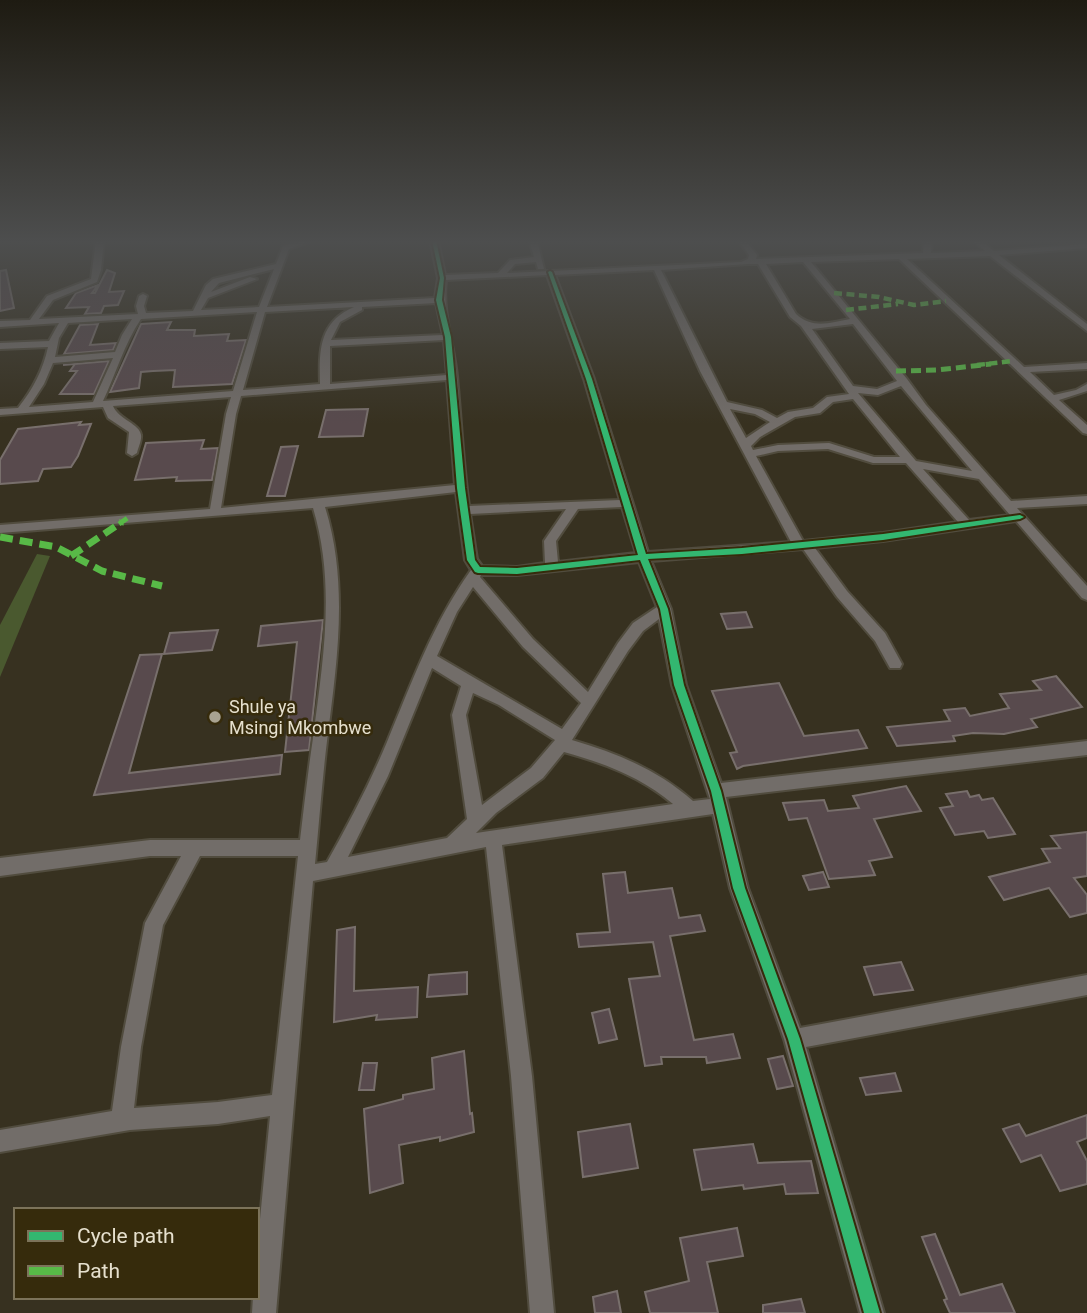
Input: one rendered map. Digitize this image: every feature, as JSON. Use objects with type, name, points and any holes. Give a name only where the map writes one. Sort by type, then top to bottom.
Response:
[{"type":"street","points":[[32,323],[48,301]]},
{"type":"street","points":[[101,404],[125,335],[140,317],[141,301]]},
{"type":"street","points":[[196,313],[202,301]]},
{"type":"street","points":[[215,511],[225,442],[254,330],[267,301]]},
{"type":"street","points":[[0,324],[408,301]]},
{"type":"street","points":[[439,301],[448,337],[461,488],[475,574],[516,633],[590,702]]},
{"type":"street","points":[[558,301],[589,379],[643,557],[664,608],[679,685],[718,798],[740,888],[794,1039],[872,1313]]},
{"type":"street","points":[[671,301],[747,450],[802,544],[880,637],[895,664]]},
{"type":"street","points":[[783,301],[786,309],[805,325],[854,393],[966,524]]},
{"type":"street","points":[[839,301],[922,407],[1087,595]]},
{"type":"street","points":[[949,301],[1087,431]]},
{"type":"street","points":[[1053,301],[1087,328]]},
{"type":"street","points":[[325,387],[327,343],[331,326],[338,318],[366,303]]},
{"type":"street","points":[[21,410],[40,384],[50,360],[53,337],[65,321]]},
{"type":"street","points":[[805,325],[855,321]]},
{"type":"street","points":[[327,343],[448,337]]},
{"type":"street","points":[[1,346],[53,344]]},
{"type":"street","points":[[50,360],[118,355]]},
{"type":"street","points":[[1024,370],[1087,366]]},
{"type":"street","points":[[0,425],[4,412],[21,410],[453,377]]},
{"type":"street","points":[[747,450],[776,422],[792,414],[816,411],[830,400],[854,393],[878,392],[904,381]]},
{"type":"street","points":[[1053,398],[1079,392],[1087,387]]},
{"type":"street","points":[[101,404],[117,420],[134,430],[136,435],[132,453]]},
{"type":"street","points":[[723,404],[758,412],[776,422]]},
{"type":"street","points":[[747,450],[829,446],[873,460],[911,462],[981,476]]},
{"type":"street","points":[[0,530],[318,504],[461,488]]},
{"type":"street","points":[[1006,505],[1087,500]]},
{"type":"street","points":[[465,510],[626,503]]},
{"type":"street","points":[[264,1313],[280,1104],[307,874],[316,769],[326,707],[332,595],[328,532],[318,504]]},
{"type":"street","points":[[552,567],[550,541],[574,506]]},
{"type":"street","points":[[475,574],[883,537],[1020,517]]},
{"type":"street","points":[[332,869],[366,809],[436,638],[475,574]]},
{"type":"street","points":[[452,846],[476,821],[537,773],[563,742],[623,646],[638,627],[664,608]]},
{"type":"street","points":[[428,659],[504,701],[563,742],[617,760],[657,780],[691,810]]},
{"type":"street","points":[[469,684],[459,715],[476,821]]},
{"type":"street","points":[[307,874],[493,839],[691,810],[718,798],[1087,748]]},
{"type":"street","points":[[493,839],[516,1016],[542,1313]]},
{"type":"street","points":[[0,867],[150,848],[309,848]]},
{"type":"street","points":[[122,1121],[131,1047],[154,923],[195,848]]},
{"type":"street","points":[[794,1039],[1087,985]]},
{"type":"street","points":[[0,1141],[122,1121],[218,1113],[280,1104]]},
{"type":"green space","points":[[37,554],[50,556],[0,677],[0,625]]},
{"type":"building","points":[[0,301],[13,301],[14,308],[0,311]]},
{"type":"building","points":[[70,301],[120,301],[118,305],[104,306],[101,313],[85,314],[89,307],[66,308]]},
{"type":"building","points":[[171,322],[167,330],[195,330],[194,336],[229,334],[227,341],[246,340],[232,384],[173,387],[175,370],[153,371],[141,372],[139,388],[110,392],[141,324]]},
{"type":"building","points":[[98,324],[90,345],[116,343],[113,350],[64,354],[80,325]]},
{"type":"building","points":[[109,361],[94,394],[60,394],[77,371],[70,371],[75,364],[63,365]]},
{"type":"building","points":[[368,409],[363,436],[319,437],[326,410]]},
{"type":"building","points":[[81,422],[79,425],[91,424],[71,467],[43,469],[38,481],[0,484],[0,460],[18,429]]},
{"type":"building","points":[[204,440],[201,449],[218,448],[212,480],[176,481],[177,477],[135,480],[146,443]]},
{"type":"building","points":[[298,446],[285,496],[267,496],[281,447]]},
{"type":"building","points":[[746,612],[752,627],[727,629],[721,614]]},
{"type":"building","points":[[323,620],[309,750],[285,752],[297,642],[258,646],[261,626]]},
{"type":"building","points":[[218,630],[212,650],[164,654],[170,633]]},
{"type":"building","points":[[162,654],[129,773],[282,755],[280,774],[94,795],[140,655]]},
{"type":"building","points":[[1056,676],[1082,707],[1031,719],[1037,727],[1004,734],[973,733],[953,736],[955,741],[897,746],[887,727],[950,721],[944,710],[965,708],[970,716],[1009,708],[1000,694],[1041,690],[1033,681]]},
{"type":"building","points":[[779,683],[804,736],[858,730],[867,748],[737,769],[730,753],[737,752],[712,691]]},
{"type":"building","points":[[906,786],[921,811],[874,819],[892,857],[869,861],[875,875],[829,879],[807,818],[789,820],[783,803],[824,800],[828,811],[859,808],[853,796]]},
{"type":"building","points":[[967,791],[970,797],[979,795],[982,800],[993,798],[1015,834],[988,838],[984,831],[955,835],[940,808],[953,806],[946,794]]},
{"type":"building","points":[[1087,832],[1087,876],[1074,878],[1087,895],[1087,913],[1070,917],[1049,888],[1004,900],[989,877],[1050,862],[1042,849],[1060,848],[1051,836]]},
{"type":"building","points":[[625,872],[628,893],[672,888],[679,918],[700,915],[705,931],[670,936],[694,1040],[733,1034],[740,1058],[707,1063],[706,1057],[661,1057],[662,1064],[645,1066],[629,979],[660,976],[653,942],[579,947],[577,934],[610,932],[603,874]]},
{"type":"building","points":[[823,872],[829,887],[809,890],[803,876]]},
{"type":"building","points":[[355,927],[354,991],[418,987],[417,1017],[376,1020],[377,1015],[334,1022],[337,930]]},
{"type":"building","points":[[901,962],[913,990],[874,995],[864,967]]},
{"type":"building","points":[[467,972],[467,994],[427,997],[429,975]]},
{"type":"building","points":[[609,1009],[617,1039],[599,1043],[592,1013]]},
{"type":"building","points":[[464,1051],[474,1132],[440,1141],[440,1137],[399,1145],[403,1183],[370,1193],[364,1109],[403,1099],[403,1095],[434,1089],[432,1058]]},
{"type":"building","points":[[783,1056],[793,1086],[777,1089],[768,1059]]},
{"type":"building","points":[[363,1063],[377,1063],[374,1090],[359,1090]]},
{"type":"building","points":[[895,1073],[901,1091],[866,1095],[860,1078]]},
{"type":"building","points":[[1087,1115],[1087,1138],[1077,1142],[1087,1161],[1087,1184],[1060,1191],[1041,1155],[1021,1162],[1003,1129],[1019,1124],[1026,1136]]},
{"type":"building","points":[[630,1124],[638,1168],[583,1177],[578,1132]]},
{"type":"building","points":[[753,1144],[758,1163],[811,1161],[818,1193],[786,1194],[784,1184],[702,1190],[694,1150]]},
{"type":"building","points":[[737,1228],[743,1256],[707,1262],[718,1313],[650,1313],[645,1292],[689,1281],[680,1238]]},
{"type":"building","points":[[935,1234],[960,1295],[1002,1284],[1015,1313],[950,1313],[922,1237]]},
{"type":"building","points":[[617,1291],[621,1313],[595,1313],[593,1297]]},
{"type":"building","points":[[801,1299],[805,1313],[763,1313],[763,1305]]},
{"type":"marked path","points":[[898,301],[914,305],[944,301]]},
{"type":"marked path","points":[[846,310],[898,304]]},
{"type":"marked path","points":[[896,371],[937,370],[1013,361]]},
{"type":"marked path","points":[[71,556],[129,517]]},
{"type":"marked path","points":[[0,537],[56,547],[102,571],[162,586]]},
{"type":"cycle path","points":[[439,301],[448,337],[461,488],[471,560],[478,570],[517,571],[643,557],[742,551],[883,537],[1020,517]]},
{"type":"cycle path","points":[[561,301],[589,379],[643,557],[664,609],[679,685],[716,791],[739,888],[794,1039],[872,1313]]},
{"type":"place","name":"Shule ya Msingi Mkombwe","points":[[215,717]]}]
